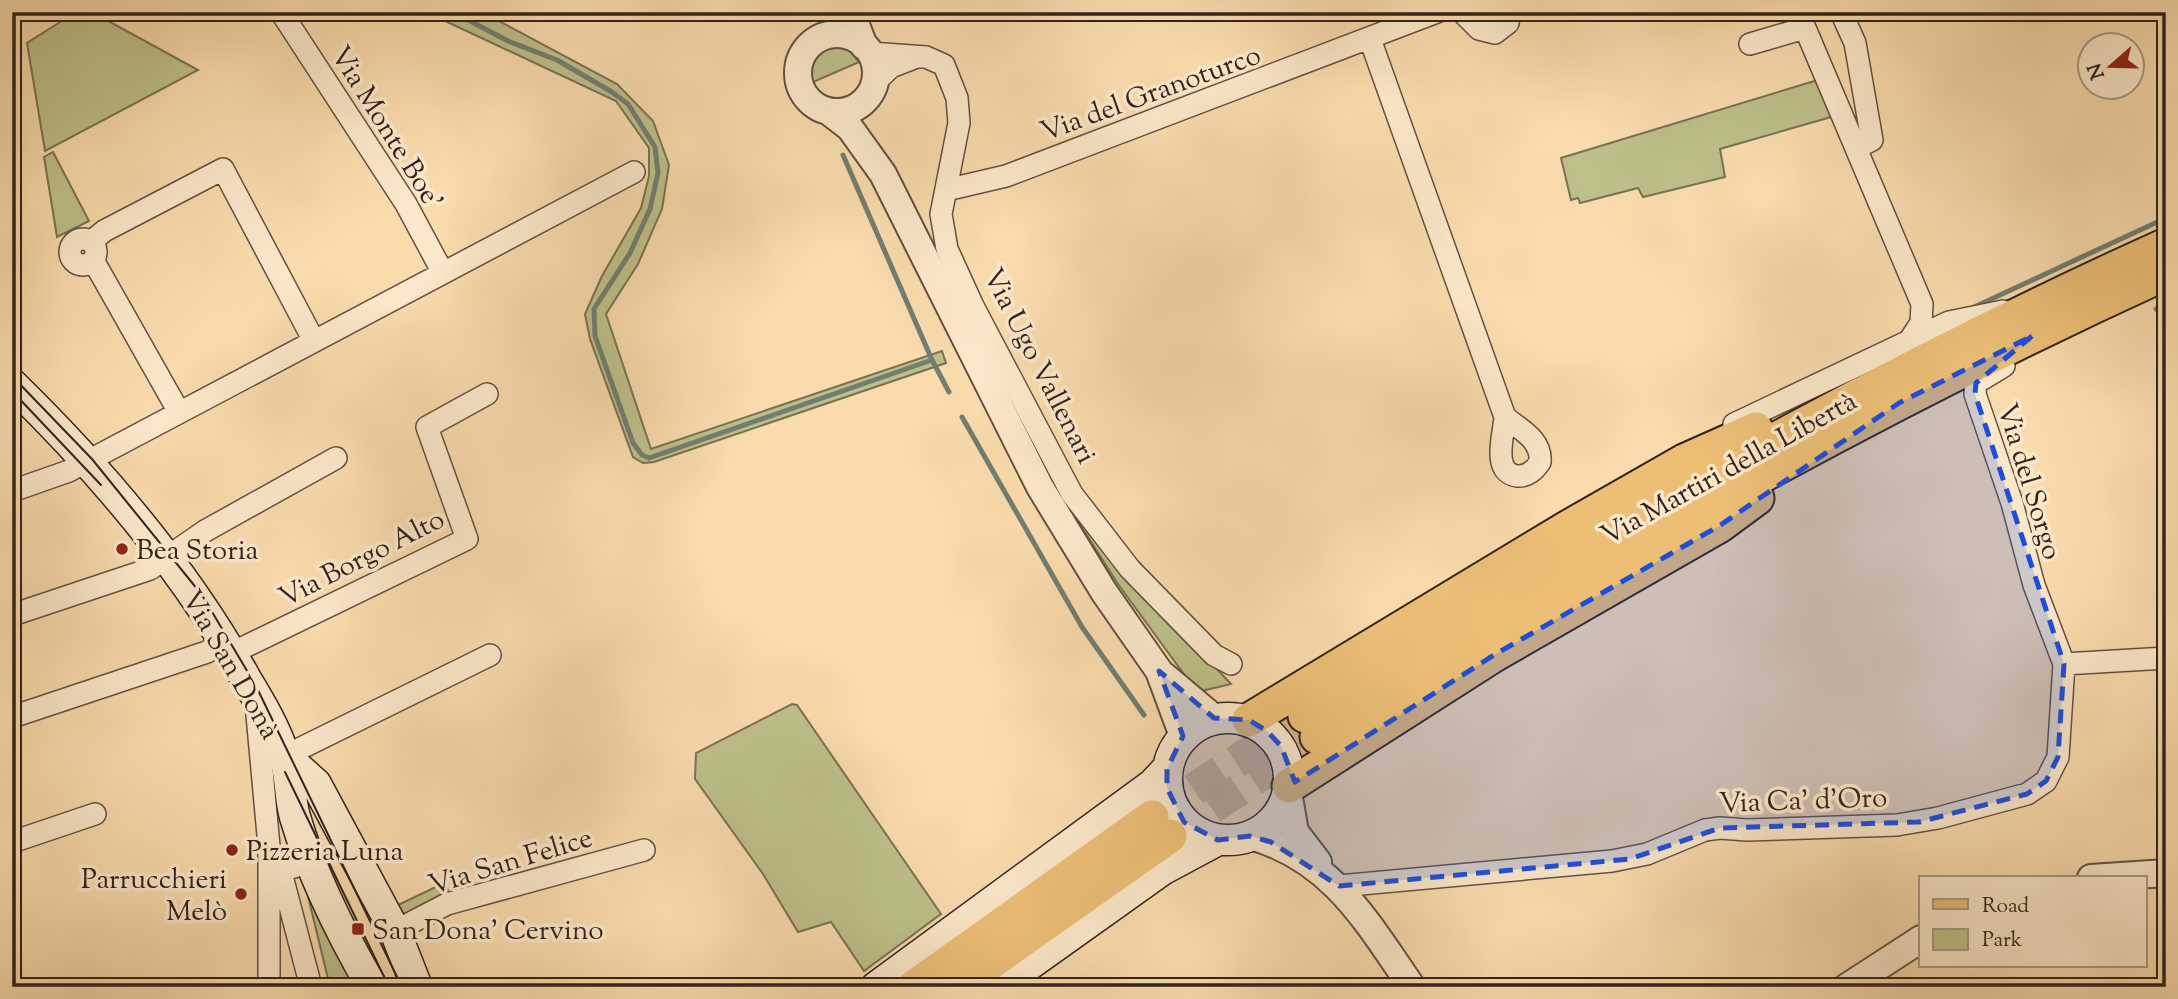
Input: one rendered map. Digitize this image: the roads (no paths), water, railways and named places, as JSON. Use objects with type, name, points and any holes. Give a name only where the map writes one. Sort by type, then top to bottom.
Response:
[{"type":"main road","name":"Via Martiri della Libertà","points":[[2166,245],[2046,301],[1956,332],[1597,537],[1311,727],[1578,577],[1899,403],[2166,273]]},
{"type":"main road","points":[[1249,720],[1617,500],[1712,447],[1796,411],[1852,381],[1956,332]]},
{"type":"main road","name":"Via San Donà","points":[[12,384],[88,461],[166,557],[229,647],[302,788],[395,932],[417,987]]},
{"type":"main road","points":[[1289,789],[1361,739],[1516,642],[1719,526],[1780,482],[1818,462],[1899,403]]},
{"type":"main road","points":[[998,987],[1162,870],[1218,840],[1250,836],[1268,826],[1281,811],[1289,789],[1288,765],[1281,746],[1267,730],[1249,720],[1214,718],[1197,724],[1183,736],[1172,751],[1167,769],[1167,788],[1173,807],[1184,822],[1200,834],[1218,840]]},
{"type":"main road","points":[[876,987],[1153,784],[1167,769]]},
{"type":"main road","name":"Via San Donà","points":[[302,788],[315,869],[372,987]]},
{"type":"main road","points":[[914,987],[1161,827],[956,987]]},
{"type":"street","name":"Via Monte Boe'","points":[[281,12],[406,204],[443,273]]},
{"type":"street","name":"Via Ugo Vallenari","points":[[828,12],[817,39],[802,55],[798,78],[805,96],[850,128],[883,174],[1040,487],[1104,592],[1159,671],[1183,736]]},
{"type":"street","name":"Via Ugo Vallenari","points":[[851,12],[876,72],[872,88],[871,124],[883,174]]},
{"type":"street","name":"Via del Granoturco","points":[[946,190],[1006,176],[1437,12]]},
{"type":"street","points":[[1462,12],[1479,29],[1495,33],[1508,23],[1510,12]]},
{"type":"street","points":[[1841,12],[1855,43],[1872,140],[1862,145]]},
{"type":"street","points":[[1751,44],[1805,28],[1862,145],[1922,304],[1921,323],[1909,341]]},
{"type":"street","name":"Via Ugo Vallenari","points":[[817,39],[839,34],[867,49],[933,58],[944,65],[957,98],[959,123],[941,214],[947,249],[973,306],[1072,494],[1130,569],[1214,655],[1231,664]]},
{"type":"street","points":[[1370,39],[1505,416]]},
{"type":"street","points":[[828,111],[855,108],[891,67],[919,57]]},
{"type":"street","points":[[1617,500],[1654,464],[1677,450],[1909,341],[1956,332],[1939,309],[1880,165],[1862,145]]},
{"type":"street","points":[[179,412],[92,251],[104,231],[223,169],[314,341]]},
{"type":"street","points":[[12,491],[69,471],[634,172]]},
{"type":"street","name":"Via del Sorgo","points":[[2032,336],[2002,367],[1976,383],[1979,411],[2012,503],[2034,585],[2064,664]]},
{"type":"street","name":"Via Borgo Alto","points":[[229,647],[467,539],[426,427],[487,394]]},
{"type":"street","points":[[12,615],[149,569],[205,531],[336,458]]},
{"type":"street","points":[[12,717],[229,647]]},
{"type":"street","points":[[285,756],[490,655]]},
{"type":"street","points":[[2064,664],[2166,658]]},
{"type":"street","name":"Via Ca' d'Oro","points":[[1336,883],[1621,860],[1647,854],[1689,836],[1720,828],[1747,830],[1897,825],[1998,804],[2038,788],[2053,771],[2058,757],[2064,664]]},
{"type":"street","name":"Via Ugo Vallenari","points":[[1159,671],[1214,718]]},
{"type":"street","points":[[255,695],[270,877],[269,987]]},
{"type":"street","points":[[266,813],[274,799],[302,788]]},
{"type":"street","points":[[1289,789],[1295,832],[1412,987]]},
{"type":"street","points":[[12,842],[95,814]]},
{"type":"street","points":[[1250,836],[1284,848],[1336,883]]},
{"type":"street","name":"Via San Felice","points":[[395,932],[447,904],[644,850]]},
{"type":"street","points":[[311,987],[282,874],[298,865],[315,869]]},
{"type":"street","points":[[2121,876],[2166,873]]},
{"type":"street","points":[[1847,987],[1919,940]]},
{"type":"waterway","points":[[453,12],[508,41],[557,60],[612,92],[628,104],[655,147],[658,173],[650,209],[630,253],[594,309],[595,336],[633,443],[642,455],[649,458],[932,360]]},
{"type":"waterway","points":[[843,155],[932,360],[949,392]]},
{"type":"waterway","points":[[1972,308],[2166,218]]},
{"type":"waterway","points":[[2156,309],[2166,305]]},
{"type":"waterway","points":[[962,417],[1082,627],[1144,715]]},
{"type":"tunnel","points":[[1152,817],[1305,716]]},
{"type":"tunnel","points":[[1170,836],[1317,737]]},
{"type":"tram line","points":[[12,376],[92,459],[202,595],[256,686],[402,987]]},
{"type":"tram line","points":[[12,391],[101,485]]},
{"type":"tram line","points":[[285,772],[389,987]]},
{"type":"place","name":"Bea Storia","points":[[122,549]]},
{"type":"place","name":"Pizzeria Luna","points":[[232,850]]},
{"type":"place","name":"Parrucchieri Melò","points":[[241,894]]},
{"type":"place","name":"San Dona' Cervino","points":[[358,929]]}]
